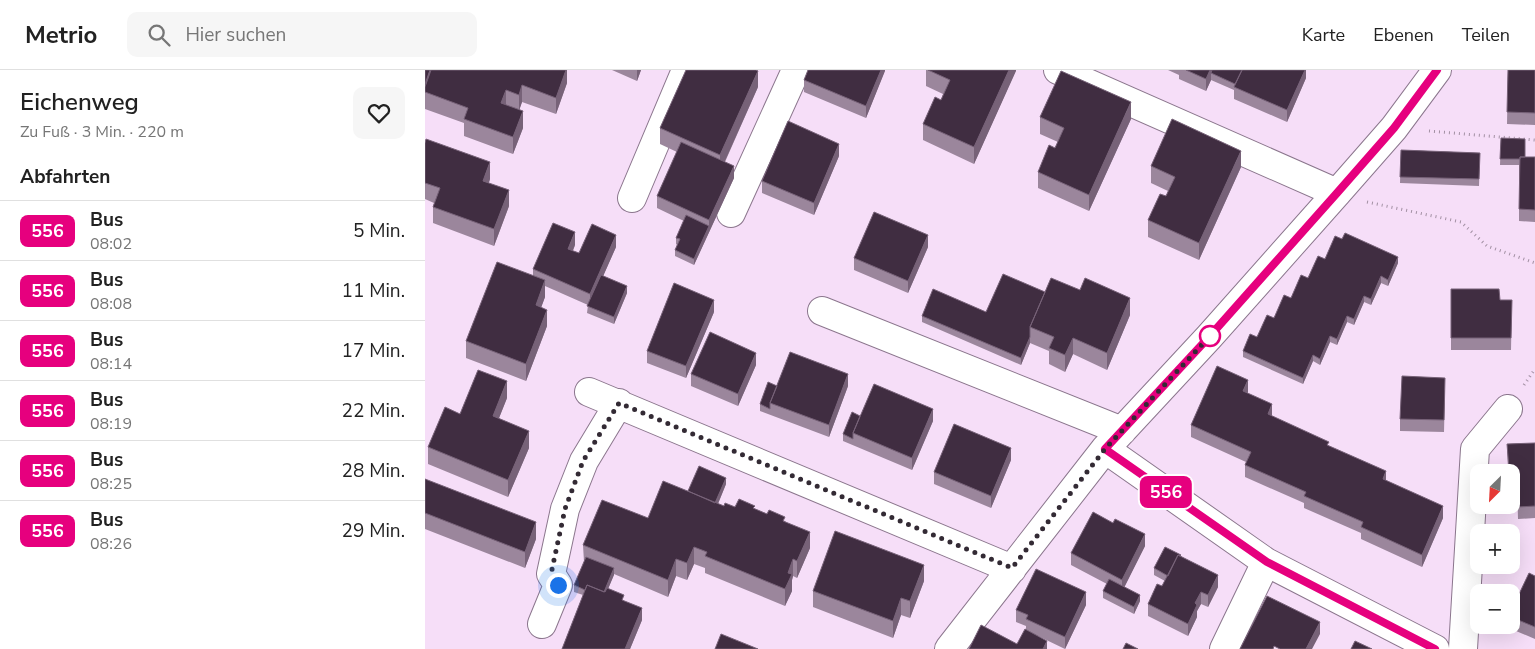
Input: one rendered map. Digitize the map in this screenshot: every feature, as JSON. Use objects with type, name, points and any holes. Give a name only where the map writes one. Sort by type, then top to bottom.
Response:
[{"type":"street","points":[[631,198],[686,70]]},
{"type":"street","points":[[731,213],[796,70]]},
{"type":"street","points":[[1058,70],[1337,193]]},
{"type":"street","points":[[949,649],[1113,440],[1209,337],[1394,128],[1437,70]]},
{"type":"street","points":[[823,312],[1113,440],[1267,562],[1435,649]]},
{"type":"street","points":[[589,392],[1012,568]]},
{"type":"street","points":[[542,624],[558,585],[551,574],[565,509],[583,461],[619,403]]},
{"type":"street","points":[[1463,649],[1475,449],[1508,409]]},
{"type":"street","points":[[1224,649],[1267,562]]},
{"type":"path","points":[[1394,128],[1535,140]]},
{"type":"path","points":[[1337,193],[1359,201],[1461,222],[1487,246],[1535,263]]},
{"type":"building","points":[[425,70],[430,70],[425,84]]},
{"type":"building","points":[[431,70],[566,70],[556,98],[522,85],[519,95],[506,90],[501,103],[523,111],[513,137],[464,119],[468,108],[425,92]]},
{"type":"building","points":[[686,70],[758,71],[720,155],[660,128]]},
{"type":"building","points":[[808,70],[881,70],[866,106],[804,80]]},
{"type":"building","points":[[928,70],[1009,70],[974,147],[923,124],[935,97],[941,100],[950,80]]},
{"type":"building","points":[[1186,70],[1210,70],[1206,79]]},
{"type":"building","points":[[1212,70],[1242,70],[1235,84],[1211,73]]},
{"type":"building","points":[[1242,70],[1305,70],[1287,110],[1234,87]]},
{"type":"building","points":[[1508,70],[1535,70],[1535,113],[1507,112]]},
{"type":"building","points":[[1061,71],[1131,102],[1089,195],[1038,172],[1049,145],[1055,148],[1064,128],[1040,117]]},
{"type":"building","points":[[1172,119],[1241,151],[1199,243],[1148,220],[1160,194],[1166,196],[1175,177],[1151,166]]},
{"type":"building","points":[[788,121],[839,144],[814,203],[762,181]]},
{"type":"building","points":[[1501,138],[1525,139],[1525,157],[1520,157],[1520,159],[1500,159]]},
{"type":"building","points":[[426,139],[490,162],[483,181],[509,190],[494,229],[433,207],[440,188],[425,183]]},
{"type":"building","points":[[681,142],[734,166],[709,220],[657,196]]},
{"type":"building","points":[[1401,150],[1480,153],[1479,179],[1400,177]]},
{"type":"building","points":[[1520,157],[1535,157],[1535,210],[1519,209]]},
{"type":"building","points":[[874,212],[928,235],[908,281],[854,258]]},
{"type":"building","points":[[686,215],[709,226],[694,259],[675,250],[680,239],[676,238]]},
{"type":"building","points":[[553,223],[575,232],[568,249],[579,253],[592,224],[616,235],[590,294],[533,269]]},
{"type":"building","points":[[1345,233],[1398,257],[1388,280],[1381,276],[1371,299],[1364,296],[1354,319],[1347,316],[1337,339],[1330,336],[1320,359],[1313,355],[1303,378],[1243,351],[1250,334],[1257,337],[1267,315],[1274,318],[1284,295],[1291,298],[1301,275],[1308,278],[1318,256],[1325,259],[1335,236],[1342,239]]},
{"type":"building","points":[[497,262],[545,280],[536,305],[547,310],[526,364],[466,341]]},
{"type":"building","points":[[1003,274],[1045,292],[1030,327],[1030,337],[1021,358],[922,316],[933,289],[986,312]]},
{"type":"building","points":[[601,275],[627,286],[614,317],[587,306]]},
{"type":"building","points":[[1051,278],[1080,290],[1085,278],[1130,298],[1107,353],[1073,338],[1065,355],[1049,348],[1054,337],[1030,327]]},
{"type":"building","points":[[674,283],[714,300],[686,366],[647,351]]},
{"type":"building","points":[[1451,289],[1499,289],[1500,300],[1512,300],[1511,338],[1451,338]]},
{"type":"building","points":[[710,332],[756,353],[738,394],[691,374]]},
{"type":"building","points":[[790,352],[848,374],[829,425],[770,403]]},
{"type":"building","points":[[1217,366],[1248,380],[1243,391],[1272,404],[1268,414],[1329,442],[1327,445],[1386,471],[1383,479],[1443,506],[1422,555],[1361,527],[1363,522],[1304,496],[1306,492],[1245,465],[1251,452],[1191,425]]},
{"type":"building","points":[[478,370],[507,381],[493,416],[529,431],[508,480],[428,447],[445,407],[460,414]]},
{"type":"building","points":[[1402,376],[1445,378],[1444,420],[1400,419]]},
{"type":"building","points":[[768,382],[777,386],[770,403],[770,409],[760,404]]},
{"type":"building","points":[[874,384],[933,409],[912,458],[853,433]]},
{"type":"building","points":[[852,412],[860,416],[853,433],[853,439],[843,434]]},
{"type":"building","points":[[954,424],[1011,448],[991,496],[934,472]]},
{"type":"building","points":[[1535,443],[1535,506],[1520,507],[1520,464],[1509,464],[1507,444]]},
{"type":"building","points":[[699,466],[726,478],[715,503],[688,491]]},
{"type":"building","points":[[425,479],[536,522],[525,552],[425,513]]},
{"type":"building","points":[[663,481],[724,506],[725,503],[735,507],[739,499],[767,514],[769,510],[785,517],[783,521],[810,532],[797,561],[793,559],[788,573],[792,574],[785,589],[705,556],[707,552],[694,547],[687,563],[676,559],[668,580],[583,545],[602,500],[648,518]]},
{"type":"building","points":[[1093,512],[1113,523],[1115,519],[1145,534],[1122,580],[1071,553]]},
{"type":"building","points":[[835,531],[924,565],[910,601],[901,598],[893,621],[813,591]]},
{"type":"building","points":[[1165,547],[1181,555],[1178,555],[1168,576],[1154,568]]},
{"type":"building","points":[[1178,555],[1218,575],[1208,595],[1201,592],[1188,624],[1148,604],[1157,584],[1162,586]]},
{"type":"building","points":[[586,557],[614,568],[604,592],[587,585],[585,590],[574,585]]},
{"type":"building","points":[[1036,569],[1086,592],[1065,637],[1026,619],[1028,615],[1016,610]]},
{"type":"building","points":[[1529,573],[1535,576],[1535,627],[1520,621],[1520,592]]},
{"type":"building","points":[[1109,579],[1140,595],[1134,607],[1103,591]]},
{"type":"building","points":[[587,585],[605,592],[607,588],[624,595],[622,600],[642,608],[625,649],[562,649]]},
{"type":"building","points":[[1267,596],[1320,622],[1306,649],[1280,649],[1274,646],[1273,649],[1240,649]]},
{"type":"building","points":[[981,625],[1017,644],[1025,629],[1047,641],[1043,649],[969,649]]},
{"type":"building","points":[[721,634],[758,649],[715,649]]},
{"type":"building","points":[[1355,641],[1372,649],[1351,649]]},
{"type":"building","points":[[1126,643],[1138,649],[1123,649]]},
{"type":"bus line","name":"556","points":[[1435,649],[1267,562],[1105,449],[1209,337],[1394,128],[1437,70]]},
{"type":"route","points":[[558,585],[551,574],[565,509],[583,461],[619,403],[1012,568],[1105,449],[1210,336]]}]
